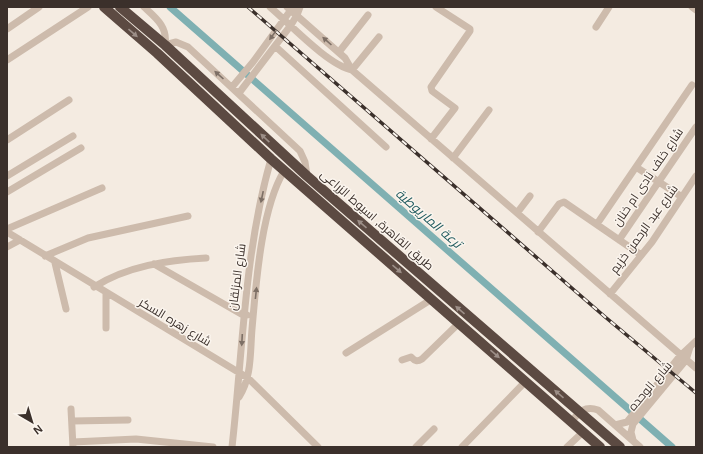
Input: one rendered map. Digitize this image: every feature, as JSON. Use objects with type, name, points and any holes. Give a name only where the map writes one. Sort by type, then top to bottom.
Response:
[{"type":"highway","name":"طريق القاهرة, اسيوط الزراعى","points":[[104,7],[157,53],[284,171],[302,185],[600,447]]},
{"type":"highway","name":"طريق القاهرة, اسيوط الزراعى","points":[[120,7],[164,45],[307,176],[620,447]]},
{"type":"highway","points":[[157,53],[164,45]]},
{"type":"highway","points":[[302,185],[307,176]]},
{"type":"street","points":[[7,29],[39,7]]},
{"type":"street","points":[[7,60],[88,7]]},
{"type":"street","points":[[144,7],[162,24],[165,34],[164,45]]},
{"type":"street","points":[[270,7],[331,61],[343,68],[352,70]]},
{"type":"street","points":[[234,84],[275,46],[291,25],[300,7]]},
{"type":"street","points":[[431,139],[454,108],[432,91],[431,87],[470,31],[470,29],[436,7]]},
{"type":"street","points":[[596,27],[609,7]]},
{"type":"street","points":[[692,7],[696,10]]},
{"type":"street","points":[[241,90],[290,8],[339,52],[352,70],[696,368]]},
{"type":"street","points":[[339,52],[368,15]]},
{"type":"street","points":[[352,70],[379,37]]},
{"type":"street","points":[[164,45],[170,42],[182,43],[241,90],[300,151],[305,162],[307,176]]},
{"type":"street","points":[[275,46],[386,147]]},
{"type":"street","points":[[597,224],[692,85]]},
{"type":"street","points":[[7,140],[69,100]]},
{"type":"street","points":[[453,158],[489,110]]},
{"type":"street","name":"شارع خلف نادى ام خنان","points":[[619,240],[696,127]]},
{"type":"street","points":[[7,176],[73,136]]},
{"type":"street","points":[[7,192],[81,148]]},
{"type":"street","name":"شارع المزلقان","points":[[232,447],[238,399],[243,315],[250,259],[271,159]]},
{"type":"street","points":[[636,167],[682,197]]},
{"type":"street","name":"شارع المزلقان","points":[[238,399],[248,378],[253,316],[260,260],[275,188],[284,171]]},
{"type":"street","name":"شارع عبد الرحمن خزيم","points":[[610,294],[641,255],[696,176]]},
{"type":"street","points":[[265,183],[275,188]]},
{"type":"street","points":[[7,229],[45,211],[102,188]]},
{"type":"street","points":[[517,214],[530,196]]},
{"type":"street","points":[[538,232],[559,204],[564,202],[641,255]]},
{"type":"street","points":[[45,256],[88,238],[188,216]]},
{"type":"street","name":"شارع زهره السكر","points":[[7,232],[94,287],[248,378],[318,447]]},
{"type":"street","points":[[7,247],[20,240]]},
{"type":"street","points":[[94,287],[121,272],[154,264],[206,258]]},
{"type":"street","points":[[250,259],[260,260]]},
{"type":"street","points":[[55,263],[66,309]]},
{"type":"street","points":[[154,264],[243,315],[253,316]]},
{"type":"street","points":[[106,294],[106,328]]},
{"type":"street","points":[[346,353],[432,299]]},
{"type":"street","points":[[402,360],[407,357],[411,357],[414,361],[418,362],[459,323]]},
{"type":"street","name":"شارع الوحده","points":[[615,425],[631,422],[696,341]]},
{"type":"street","points":[[462,447],[526,381]]},
{"type":"street","points":[[571,422],[585,408],[598,410],[640,447]]},
{"type":"street","points":[[71,409],[73,445],[136,439],[213,447]]},
{"type":"street","points":[[72,421],[128,420]]},
{"type":"street","name":"شارع الوحده","points":[[631,422],[632,440]]},
{"type":"street","points":[[416,447],[434,429]]},
{"type":"street","points":[[567,447],[583,432]]},
{"type":"waterway","name":"ترعة الماريوطية","points":[[170,7],[672,447]]},
{"type":"railway","points":[[248,7],[604,316],[696,393]]}]
